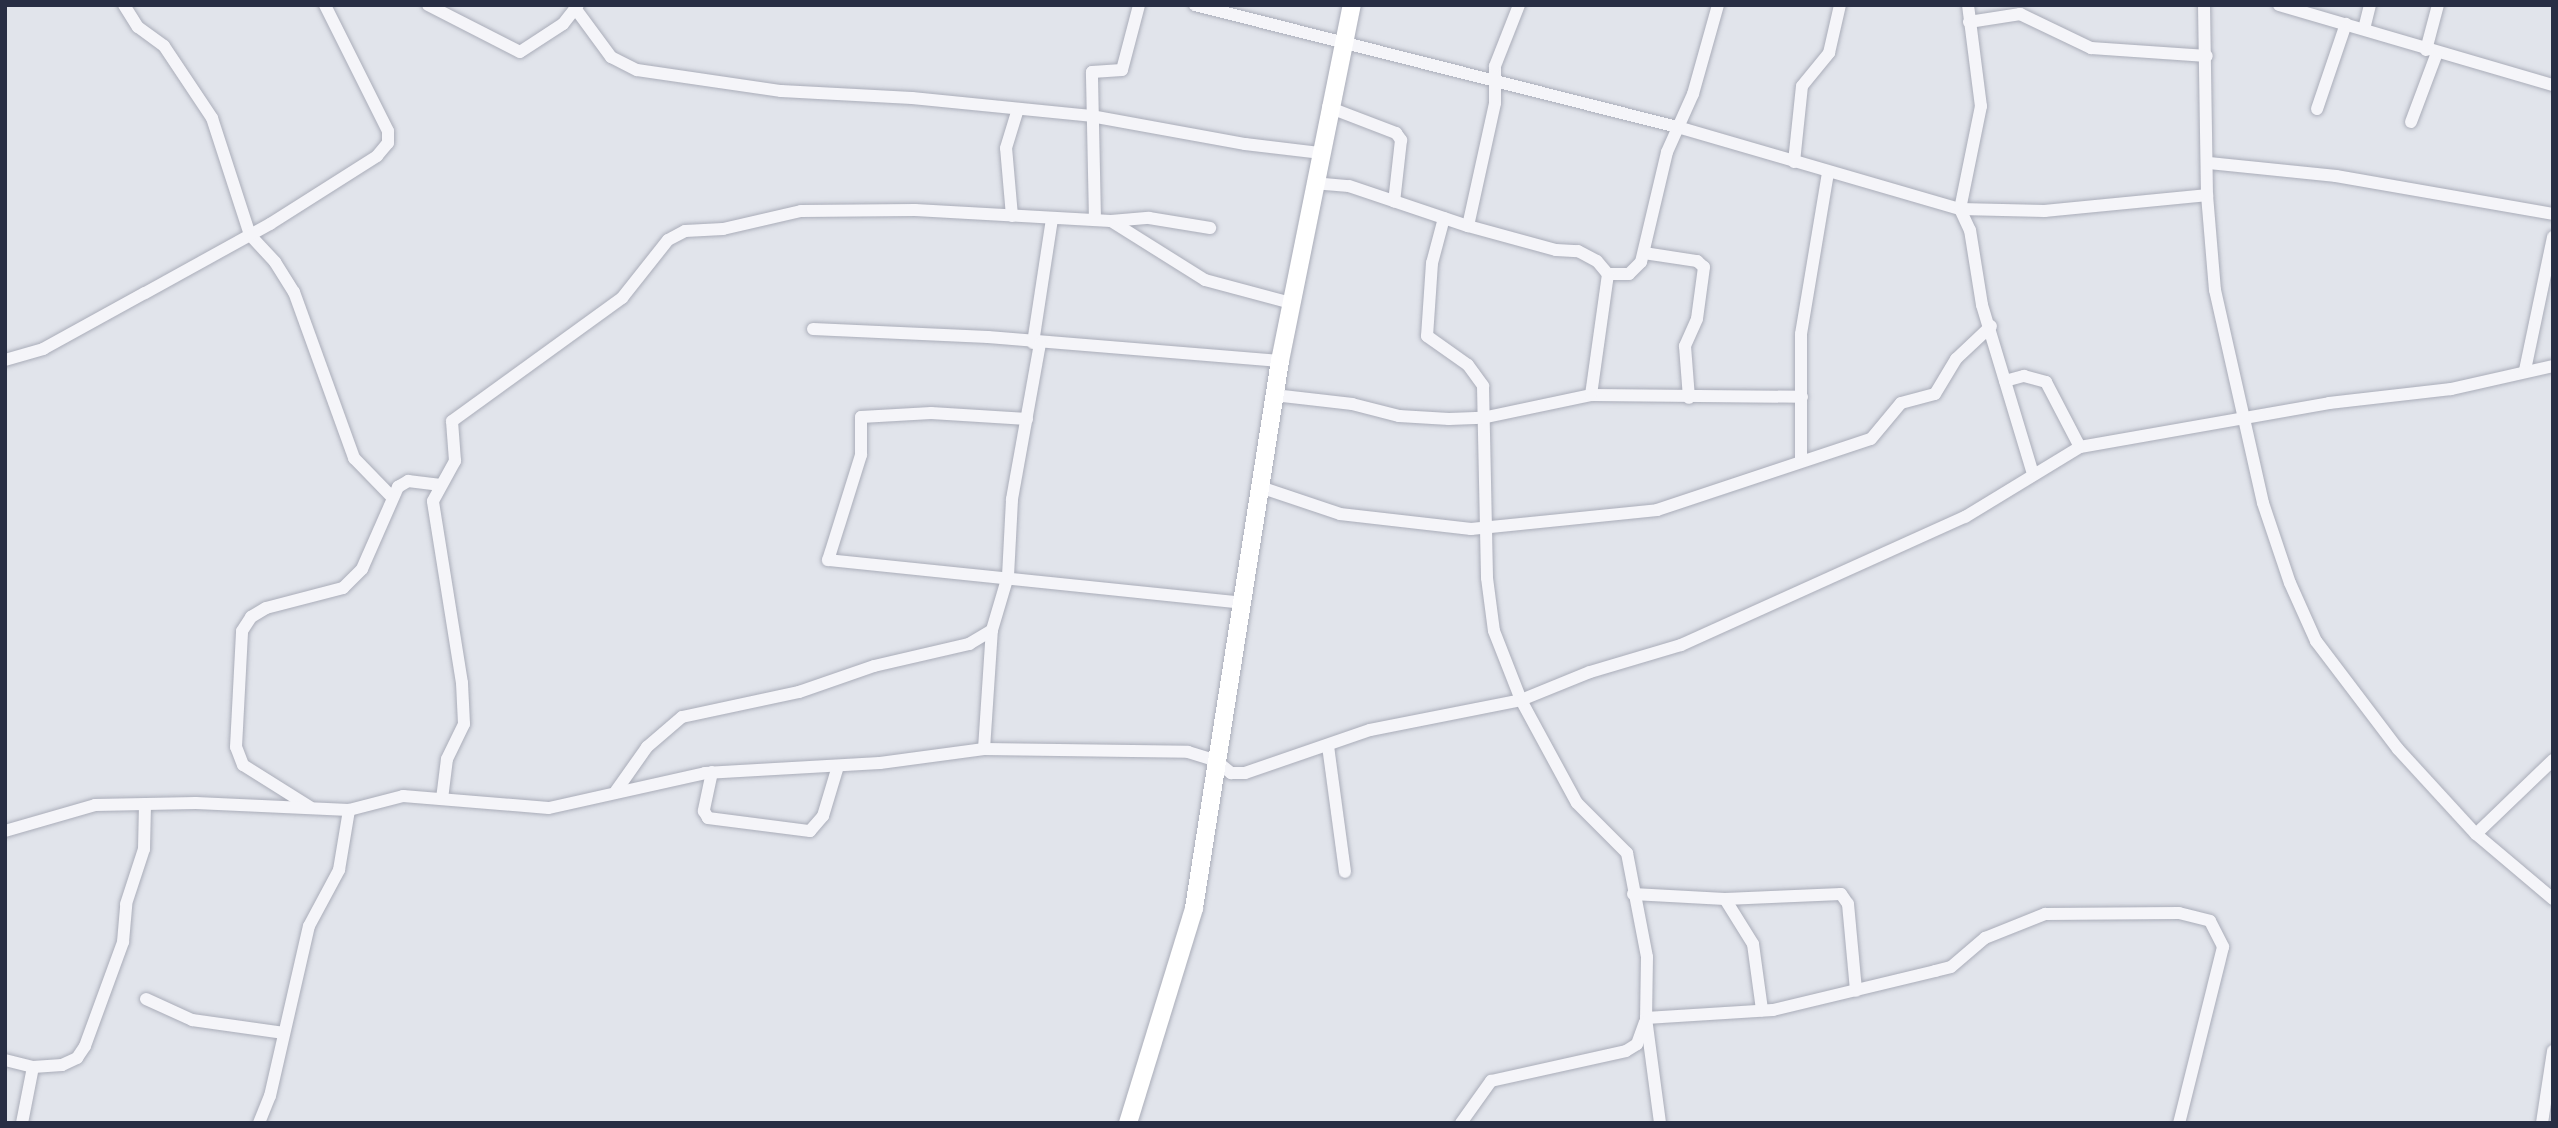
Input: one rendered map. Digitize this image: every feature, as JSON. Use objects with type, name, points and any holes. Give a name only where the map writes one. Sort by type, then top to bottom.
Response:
[{"type":"street","points":[[124,5],[138,27],[164,46],[212,118],[250,235],[275,262],[294,292],[354,458],[391,496]]},
{"type":"street","points":[[5,360],[43,349],[250,235],[377,156],[388,143],[388,131],[325,5]]},
{"type":"street","points":[[428,5],[520,52],[554,30],[576,7],[611,57],[637,70],[780,91],[912,98],[1017,111],[1091,116],[1233,142],[1321,153]]},
{"type":"street","points":[[1095,220],[1092,72],[1122,70],[1139,5]]},
{"type":"street","points":[[1195,5],[1342,40],[1495,84],[1681,128],[1960,209],[2045,211],[2207,195]]},
{"type":"street","points":[[1128,1123],[1194,908],[1274,395],[1328,107],[1352,5]]},
{"type":"street","points":[[1468,226],[1495,84],[1495,66],[1519,5]]},
{"type":"street","points":[[1608,274],[1629,274],[1641,262],[1667,152],[1681,128],[1718,5]]},
{"type":"street","points":[[1794,162],[1802,86],[1829,52],[1840,5]]},
{"type":"street","points":[[1968,5],[1981,106],[1960,209],[1970,230],[1977,282],[2032,474]]},
{"type":"street","points":[[2204,5],[2209,163],[2207,195],[2215,290],[2242,418],[2290,583],[2330,662],[2398,749],[2476,834],[2553,899]]},
{"type":"street","points":[[2279,5],[2295,6],[2431,52],[2553,85]]},
{"type":"street","points":[[2364,29],[2370,5]]},
{"type":"street","points":[[2411,122],[2431,52],[2438,5]]},
{"type":"street","points":[[1969,22],[2020,14],[2091,48],[2207,56]]},
{"type":"street","points":[[2317,109],[2346,24]]},
{"type":"street","points":[[1328,107],[1396,133],[1401,140],[1394,202]]},
{"type":"street","points":[[1012,216],[1013,188],[1006,148],[1017,111]]},
{"type":"street","points":[[1095,135],[1107,118]]},
{"type":"street","points":[[2209,163],[2336,176],[2553,214]]},
{"type":"street","points":[[1801,461],[1801,334],[1828,172]]},
{"type":"street","points":[[1314,183],[1349,186],[1468,226],[1556,250],[1578,251],[1597,261],[1608,274],[1591,396]]},
{"type":"street","points":[[442,799],[447,760],[464,724],[464,699],[433,501],[439,485],[454,461],[450,429],[460,412],[622,299],[675,235],[801,211],[1111,221],[1149,218],[1210,228]]},
{"type":"street","points":[[1444,218],[1432,263],[1427,335],[1478,376],[1486,400],[1482,418],[1488,527],[1487,578],[1494,631],[1521,701],[1577,803],[1624,845],[1647,957],[1646,1018],[1660,1123]]},
{"type":"street","points":[[984,749],[992,630],[1008,576],[1012,499],[1027,419],[1052,219]]},
{"type":"street","points":[[1111,221],[1205,280],[1256,297],[1291,303]]},
{"type":"street","points":[[2525,370],[2553,237]]},
{"type":"street","points":[[1644,253],[1697,261],[1704,267],[1697,319],[1685,346],[1689,398]]},
{"type":"street","points":[[1260,486],[1340,514],[1471,529],[1657,510],[1871,439],[1901,403],[1935,394],[1956,359],[1991,326]]},
{"type":"street","points":[[813,329],[1280,361]]},
{"type":"street","points":[[5,831],[76,808],[145,804],[349,810],[403,796],[528,809],[565,805],[641,784],[712,772],[838,766],[984,749],[1188,752],[1215,760],[1231,773],[1245,773],[1393,724],[1521,701],[1590,672],[1674,648],[1965,517],[2080,447],[2329,402],[2451,389],[2525,370],[2553,366]]},
{"type":"street","points":[[2005,381],[2024,376],[2046,382],[2080,447]]},
{"type":"street","points":[[1274,395],[1352,404],[1399,416],[1482,418],[1591,396],[1802,397]]},
{"type":"street","points":[[1027,419],[931,413],[861,417],[861,456],[827,555],[833,563],[1008,576],[1241,603]]},
{"type":"street","points":[[311,808],[243,765],[236,747],[242,631],[251,617],[266,608],[343,588],[354,580],[362,569],[391,496],[408,481],[439,485]]},
{"type":"street","points":[[616,791],[658,734],[682,717],[799,692],[874,666],[970,644],[992,630]]},
{"type":"street","points":[[1328,746],[1345,872]]},
{"type":"street","points":[[2476,834],[2553,760]]},
{"type":"street","points":[[712,772],[704,811],[708,818],[810,831],[823,816],[838,766]]},
{"type":"street","points":[[631,770],[641,784]]},
{"type":"street","points":[[5,1060],[33,1067],[62,1065],[77,1058],[85,1046],[123,942],[126,904],[144,849],[145,804]]},
{"type":"street","points":[[259,1123],[309,926],[339,870],[349,810]]},
{"type":"street","points":[[1633,894],[1725,899],[1841,894],[1848,904],[1856,991]]},
{"type":"street","points":[[1725,899],[1753,944],[1762,1010]]},
{"type":"street","points":[[1646,1018],[1762,1010],[1856,991],[1951,967],[1985,938],[2045,914],[2179,913],[2210,921],[2224,947],[2179,1123]]},
{"type":"street","points":[[146,999],[192,1020],[284,1033]]},
{"type":"street","points":[[1461,1123],[1491,1081],[1626,1051],[1637,1044],[1646,1018]]},
{"type":"street","points":[[2542,1123],[2553,1051]]},
{"type":"street","points":[[22,1123],[33,1067]]}]
